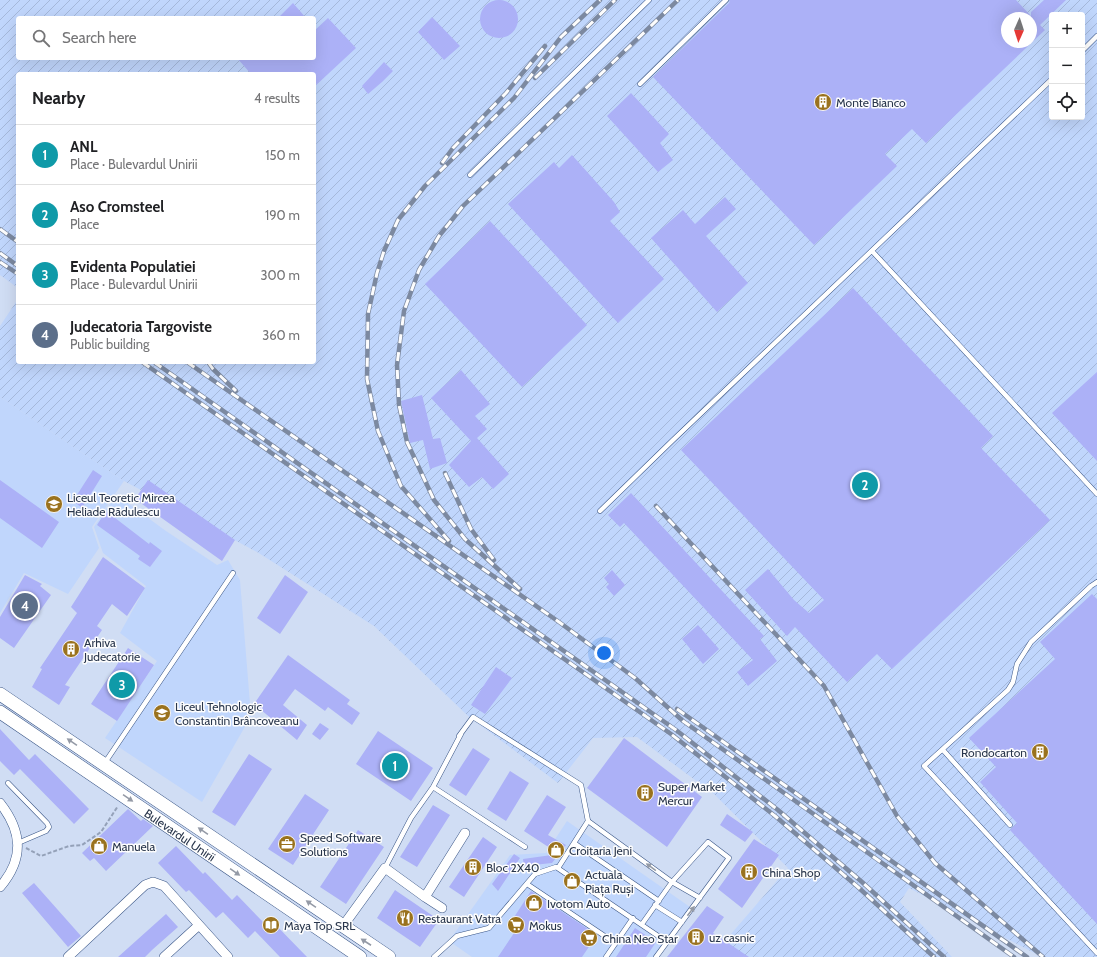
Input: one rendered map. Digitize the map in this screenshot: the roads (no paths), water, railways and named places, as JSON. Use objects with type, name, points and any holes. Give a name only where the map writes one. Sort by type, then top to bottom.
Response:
[{"type":"main road","name":"Bulevardul Unirii","points":[[0,694],[389,957]]},
{"type":"main road","name":"Bulevardul Unirii","points":[[0,712],[360,957]]},
{"type":"main road","points":[[334,939],[343,926]]},
{"type":"street","points":[[0,803],[8,814],[16,830],[18,843],[17,855],[12,870],[0,887]]},
{"type":"street","points":[[425,897],[465,833]]},
{"type":"street","points":[[343,926],[385,868],[442,908]]},
{"type":"street","points":[[68,957],[145,885],[153,882],[164,886],[228,957]]},
{"type":"street","points":[[164,957],[199,925]]},
{"type":"lane","points":[[470,175],[649,0]]},
{"type":"lane","points":[[640,84],[726,0]]},
{"type":"lane","points":[[1085,48],[1097,36]]},
{"type":"lane","points":[[600,511],[672,440],[1049,82]]},
{"type":"lane","points":[[872,251],[1097,494]]},
{"type":"lane","points":[[104,764],[233,573]]},
{"type":"lane","points":[[1097,582],[1090,586],[1031,642],[1017,664],[1013,682],[1008,690],[924,766],[1097,953]]},
{"type":"lane","points":[[385,868],[411,818],[433,786],[459,736],[473,717],[581,785],[588,821],[672,882],[700,898]]},
{"type":"lane","points":[[459,736],[469,726]]},
{"type":"lane","points":[[943,750],[1010,825]]},
{"type":"lane","points":[[8,783],[47,823],[49,827],[46,831],[18,843]]},
{"type":"lane","points":[[433,786],[525,847]]},
{"type":"lane","points":[[558,868],[588,821]]},
{"type":"lane","points":[[642,924],[672,882],[708,842],[730,858],[656,957]]},
{"type":"lane","points":[[574,843],[682,922]]},
{"type":"lane","points":[[434,957],[457,936],[489,928],[535,874],[556,867],[667,942]]},
{"type":"lane","points":[[527,884],[615,944]]},
{"type":"lane","points":[[606,957],[633,918]]},
{"type":"railway","points":[[449,541],[401,486],[378,431],[367,379],[368,314],[377,273],[384,251],[398,220],[425,186],[514,98],[561,37],[600,0]]},
{"type":"railway","points":[[535,78],[615,0]]},
{"type":"railway","points":[[520,589],[465,539],[434,500],[407,442],[399,405],[397,365],[404,311],[419,270],[439,236],[463,206],[678,0]]},
{"type":"railway","points":[[442,163],[453,148],[506,93],[545,46]]},
{"type":"railway","points":[[0,229],[16,241]]},
{"type":"railway","points":[[0,253],[16,265]]},
{"type":"railway","points":[[0,262],[16,273]]},
{"type":"railway","points":[[145,364],[671,734],[775,816],[859,888],[934,957]]},
{"type":"railway","points":[[157,364],[676,730],[778,810],[862,882],[944,957]]},
{"type":"railway","points":[[190,364],[559,622],[635,678],[683,721],[1014,957]]},
{"type":"railway","points":[[209,364],[236,391]]},
{"type":"railway","points":[[445,473],[471,529],[494,560]]},
{"type":"railway","points":[[656,506],[824,686],[897,816],[935,863],[1043,957]]},
{"type":"railway","points":[[677,709],[1027,957]]},
{"type":"place","name":"Monte Bianco","points":[[823,102]]},
{"type":"place","name":"Aso Cromsteel","points":[[865,485]]},
{"type":"place","name":"Liceul Teoretic Mircea Heliade Rădulescu","points":[[54,504]]},
{"type":"place","name":"Judecatoria Targoviste","points":[[25,606]]},
{"type":"place","name":"Arhiva Judecatorie","points":[[71,649]]},
{"type":"place","name":"Evidenta Populatiei","points":[[122,685]]},
{"type":"place","name":"Liceul Tehnologic Constantin Brâncoveanu","points":[[162,713]]},
{"type":"place","name":"Rondocarton","points":[[1040,752]]},
{"type":"place","name":"ANL","points":[[395,766]]},
{"type":"place","name":"Super Market Mercur","points":[[645,793]]},
{"type":"place","name":"Speed Software Solutions","points":[[287,844]]},
{"type":"place","name":"Manuela","points":[[99,846]]},
{"type":"place","name":"Croitaria Jeni","points":[[556,850]]},
{"type":"place","name":"Bloc 2X40","points":[[473,867]]},
{"type":"place","name":"China Shop","points":[[749,872]]},
{"type":"place","name":"Actuala Piața Ruși","points":[[572,881]]},
{"type":"place","name":"Ivotom Auto","points":[[534,903]]},
{"type":"place","name":"Restaurant Vatra","points":[[405,918]]},
{"type":"place","name":"Maya Top SRL","points":[[271,925]]},
{"type":"place","name":"Mokus","points":[[516,925]]},
{"type":"place","name":"uz casnic","points":[[696,937]]},
{"type":"place","name":"China Neo Star","points":[[589,938]]}]
